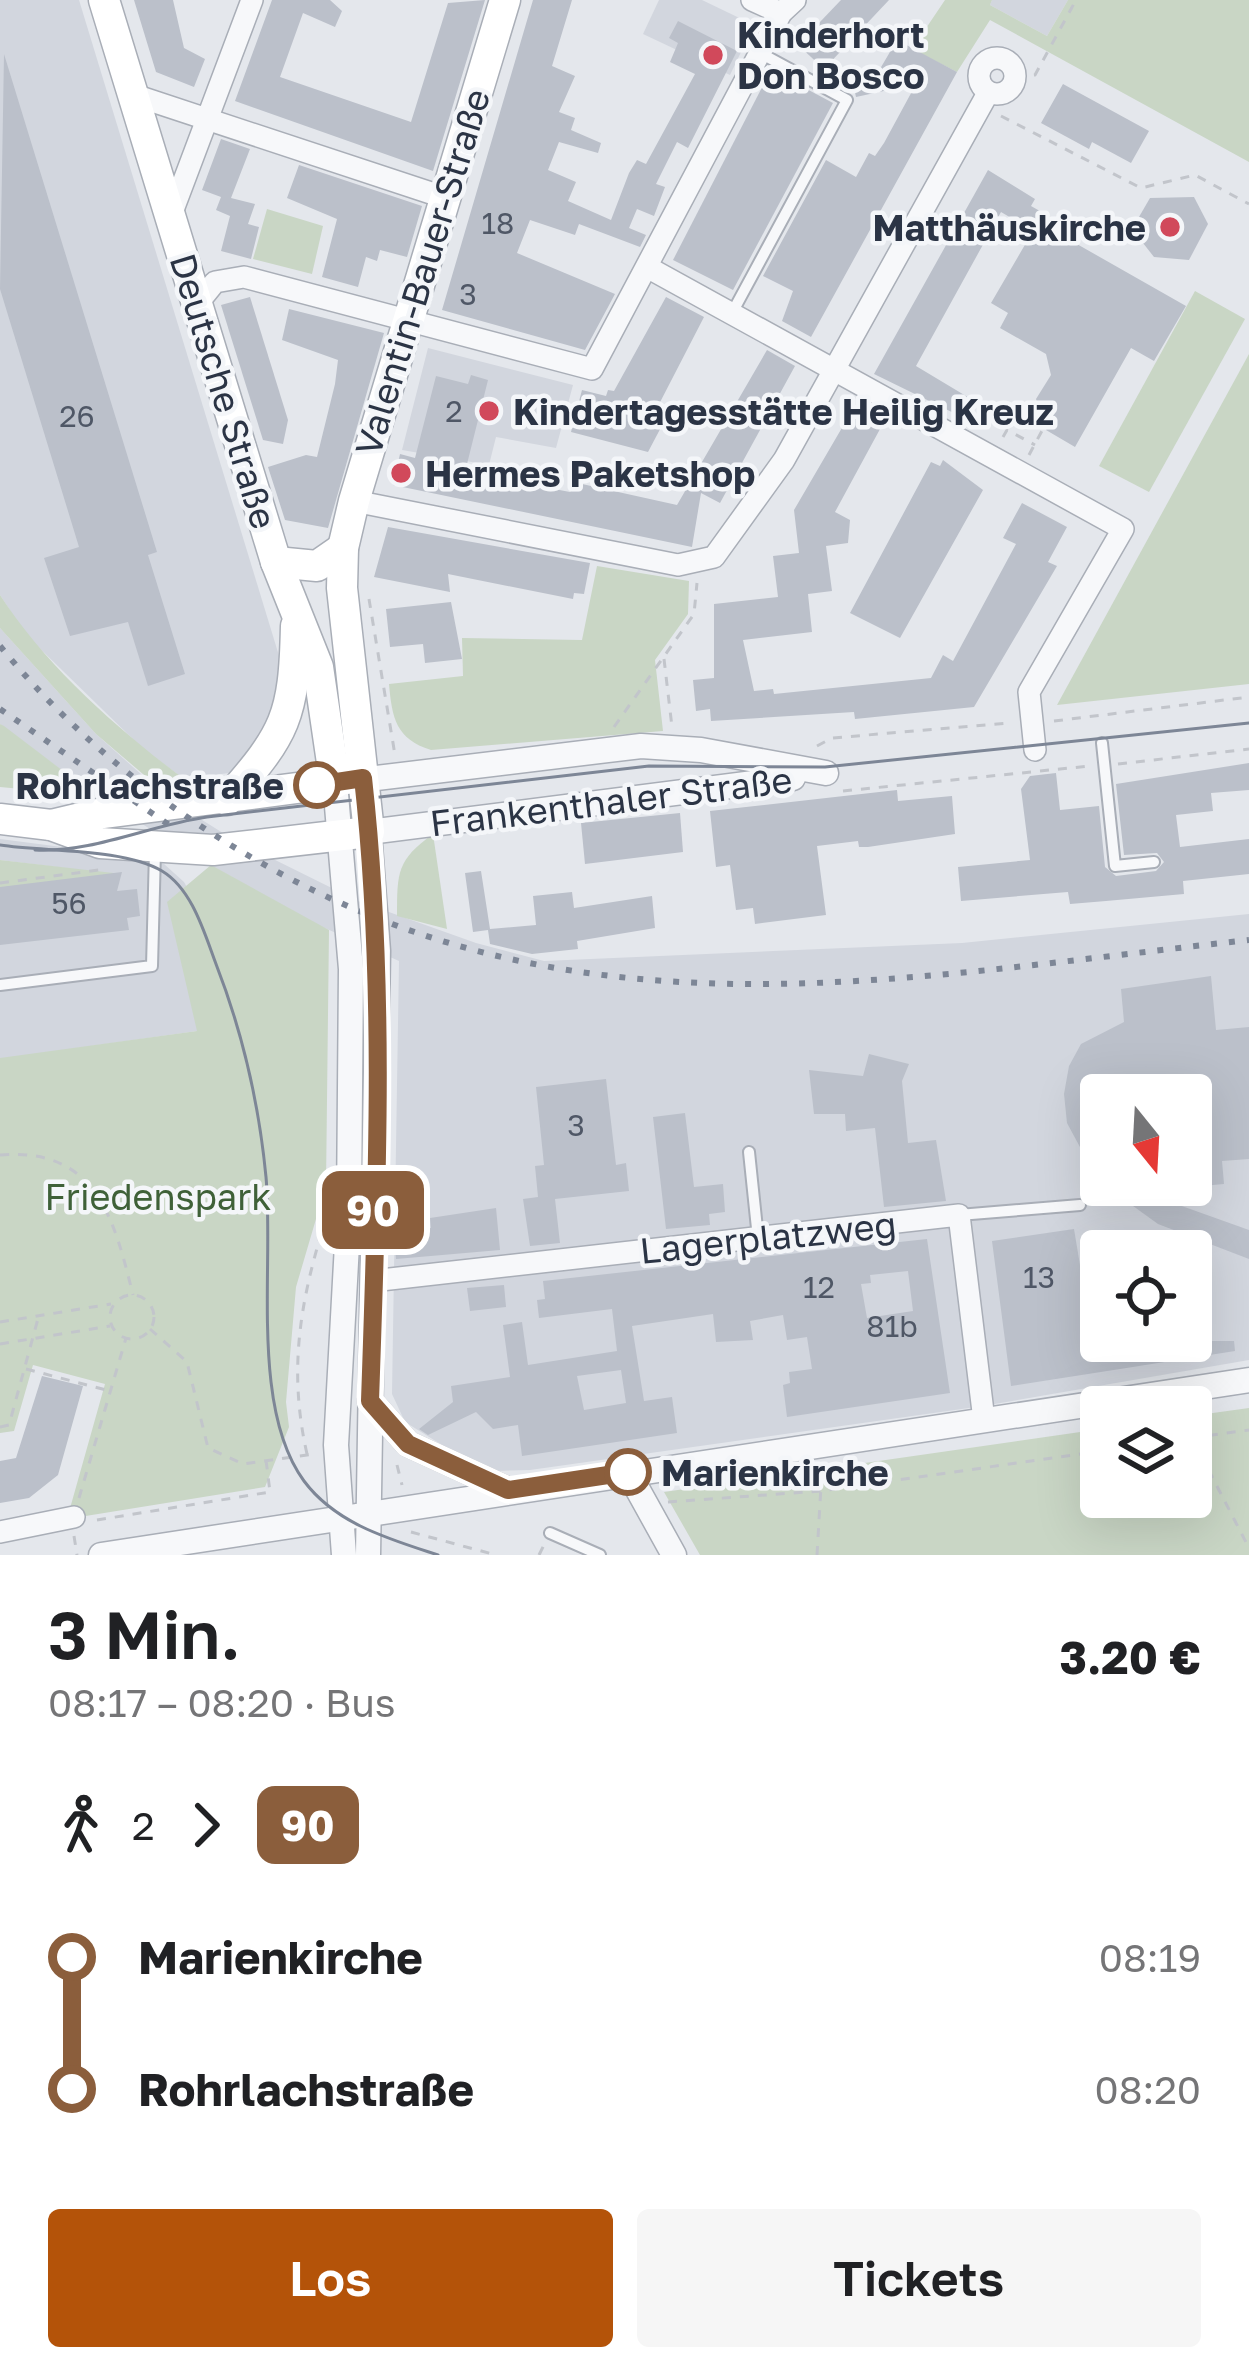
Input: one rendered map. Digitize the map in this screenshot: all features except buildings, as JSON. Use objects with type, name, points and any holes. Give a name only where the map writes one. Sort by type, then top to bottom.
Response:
[{"type":"main road","name":"Deutsche Straße","points":[[104,0],[198,304],[268,564],[296,614],[349,780]]},
{"type":"main road","name":"Valentin-Bauer-Straße","points":[[354,834],[343,548],[406,320],[505,0]]},
{"type":"main road","points":[[268,564],[317,566],[343,548]]},
{"type":"main road","points":[[227,800],[283,729],[295,680],[296,614]]},
{"type":"main road","name":"Frankenthaler Straße","points":[[51,825],[97,814],[349,780]]},
{"type":"main road","points":[[0,819],[51,825]]},
{"type":"main road","name":"Frankenthaler Straße","points":[[51,825],[100,843],[213,850],[354,834]]},
{"type":"street","points":[[171,215],[252,0]]},
{"type":"street","points":[[198,304],[215,282],[244,277],[592,369],[788,7],[752,0]]},
{"type":"street","points":[[354,501],[678,565],[714,557],[784,460],[836,370],[985,100],[979,78],[990,59],[1007,61],[1016,76]]},
{"type":"street","points":[[134,95],[443,197]]},
{"type":"street","points":[[647,267],[1123,529],[1029,692],[1035,750]]},
{"type":"street","name":"Frankenthaler Straße","points":[[349,780],[641,746],[701,750],[826,773],[354,834]]},
{"type":"street","points":[[354,834],[378,951],[368,1555]]},
{"type":"street","points":[[344,1555],[336,1445],[349,1208],[354,834]]},
{"type":"street","points":[[959,1215],[984,1420]]},
{"type":"street","name":"Lagerplatzweg","points":[[372,1282],[959,1215]]},
{"type":"street","points":[[101,1555],[403,1505],[1249,1380]]},
{"type":"street","points":[[370,1401],[408,1444],[508,1490]]},
{"type":"street","points":[[628,1472],[674,1555]]},
{"type":"street","points":[[0,1532],[73,1521]]},
{"type":"lane","points":[[732,313],[847,100],[760,52]]},
{"type":"lane","points":[[1102,743],[1115,866],[1154,862]]},
{"type":"lane","points":[[0,985],[152,966],[155,848]]},
{"type":"lane","points":[[749,1152],[758,1238]]},
{"type":"lane","points":[[959,1215],[1080,1205]]},
{"type":"lane","points":[[550,1533],[600,1555]]},
{"type":"path","points":[[1016,76],[1035,75],[1076,0]]},
{"type":"path","points":[[985,100],[1141,188],[1195,175],[1249,204]]},
{"type":"path","points":[[1034,445],[1007,430],[1003,437],[1030,452],[1034,445],[1044,427]]},
{"type":"path","points":[[606,739],[694,614],[696,563]]},
{"type":"path","points":[[662,734],[673,734],[664,657]]},
{"type":"path","points":[[812,749],[832,738],[992,722],[1032,724],[1249,698]]},
{"type":"path","points":[[394,751],[409,753]]},
{"type":"path","points":[[0,883],[106,867]]},
{"type":"path","points":[[0,1155],[42,1155],[71,1168],[92,1187],[109,1213],[133,1295],[153,1310],[150,1329]]},
{"type":"path","points":[[150,1329],[188,1362],[208,1448],[243,1464],[307,1454],[294,1399],[305,1287],[329,1206]]},
{"type":"path","points":[[0,1322],[115,1303],[133,1295]]},
{"type":"path","points":[[112,1326],[115,1303]]},
{"type":"path","points":[[0,1427],[9,1425],[39,1315]]},
{"type":"path","points":[[0,1344],[112,1326],[126,1338]]},
{"type":"path","points":[[126,1338],[150,1329]]},
{"type":"path","points":[[77,1555],[73,1521],[126,1338]]},
{"type":"path","points":[[25,1369],[110,1391]]},
{"type":"path","points":[[1212,1435],[1249,1430]]},
{"type":"path","points":[[818,1555],[823,1444]]},
{"type":"path","points":[[645,1503],[821,1491],[1080,1454]]},
{"type":"path","points":[[73,1521],[269,1492],[266,1460]]},
{"type":"path","points":[[394,1460],[401,1471],[403,1505]]},
{"type":"path","points":[[1212,1477],[1249,1548]]},
{"type":"path","points":[[428,1539],[404,1529],[496,1555]]},
{"type":"shaded area","points":[[0,0],[79,0],[280,659],[275,706],[245,762],[229,773],[184,779],[141,747],[26,635],[0,595]]},
{"type":"shaded area","name":"Kinderhort Don Bosco","points":[[659,0],[702,0],[754,25],[730,75],[643,34]]},
{"type":"shaded area","points":[[992,0],[1068,0],[1047,36],[990,5]]},
{"type":"shaded area","name":"Kindertagesstätte Heilig Kreuz","points":[[428,348],[573,385],[556,448],[496,437],[489,465],[402,450]]},
{"type":"shaded area","points":[[0,628],[96,734],[170,800],[231,838],[358,901],[476,943],[544,961],[962,943],[1249,914],[1249,1360],[983,1406],[530,1470],[494,1471],[463,1458],[405,1422],[392,1394],[399,961],[318,925],[96,796],[0,724]]},
{"type":"shaded area","points":[[0,839],[147,858],[164,864],[184,882],[202,914],[197,1031],[0,1059],[0,888],[113,874],[0,860]]},
{"type":"green space","points":[[945,0],[992,0],[990,5],[1047,36],[1068,0],[1249,0],[1249,162],[990,20],[957,72],[912,49]]},
{"type":"green space","points":[[267,209],[323,226],[312,274],[253,259]]},
{"type":"green space","points":[[1195,291],[1245,319],[1149,492],[1099,466]]},
{"type":"green space","points":[[1249,354],[1249,684],[1057,705]]},
{"type":"green space","points":[[597,566],[689,581],[688,614],[655,660],[663,731],[431,750],[403,733],[394,717],[389,684],[463,676],[462,638],[582,640]]},
{"type":"green space","points":[[0,595],[84,695],[184,779],[157,786],[96,734],[0,628]]},
{"type":"green space","points":[[0,724],[4,726],[96,796],[0,787]]},
{"type":"green space","points":[[433,834],[447,929],[397,916],[402,868]]},
{"type":"green space","points":[[0,860],[122,874],[0,888]]},
{"type":"green space","name":"Friedenspark","points":[[211,865],[329,930],[326,1185],[296,1287],[286,1402],[289,1427],[265,1487],[67,1519],[105,1384],[33,1365],[14,1431],[0,1433],[0,1058],[197,1031],[167,902]]},
{"type":"green space","points":[[1249,1408],[1249,1555],[700,1555],[664,1492],[1080,1432],[1080,1518],[1212,1518],[1212,1413]]},
{"type":"tram line","points":[[35,850],[100,843],[207,817],[649,766],[825,767],[1249,723]]},
{"type":"tram line","points":[[0,845],[127,858],[162,871],[189,900],[234,1015],[259,1122],[268,1212],[270,1376],[287,1451],[304,1481],[332,1508],[365,1528],[438,1555]]},
{"type":"railway","points":[[0,646],[87,738],[151,791],[220,838],[378,918],[499,956],[620,977],[742,984],[991,970],[1249,940]]},
{"type":"railway","points":[[0,709],[178,831]]},
{"type":"bus line","name":"90","points":[[317,785],[363,778],[369,832],[378,951],[370,1401],[387,1426],[408,1444],[508,1490],[628,1472]]},
{"type":"place","name":"Kinderhort Don Bosco","points":[[713,55]]},
{"type":"place","name":"Matthäuskirche","points":[[1170,227]]},
{"type":"place","name":"Kindertagesstätte Heilig Kreuz","points":[[489,411]]},
{"type":"place","name":"Hermes Paketshop","points":[[401,473]]},
{"type":"place","name":"Rohrlachstraße","points":[[317,785]]},
{"type":"place","name":"Marienkirche","points":[[628,1472]]}]
